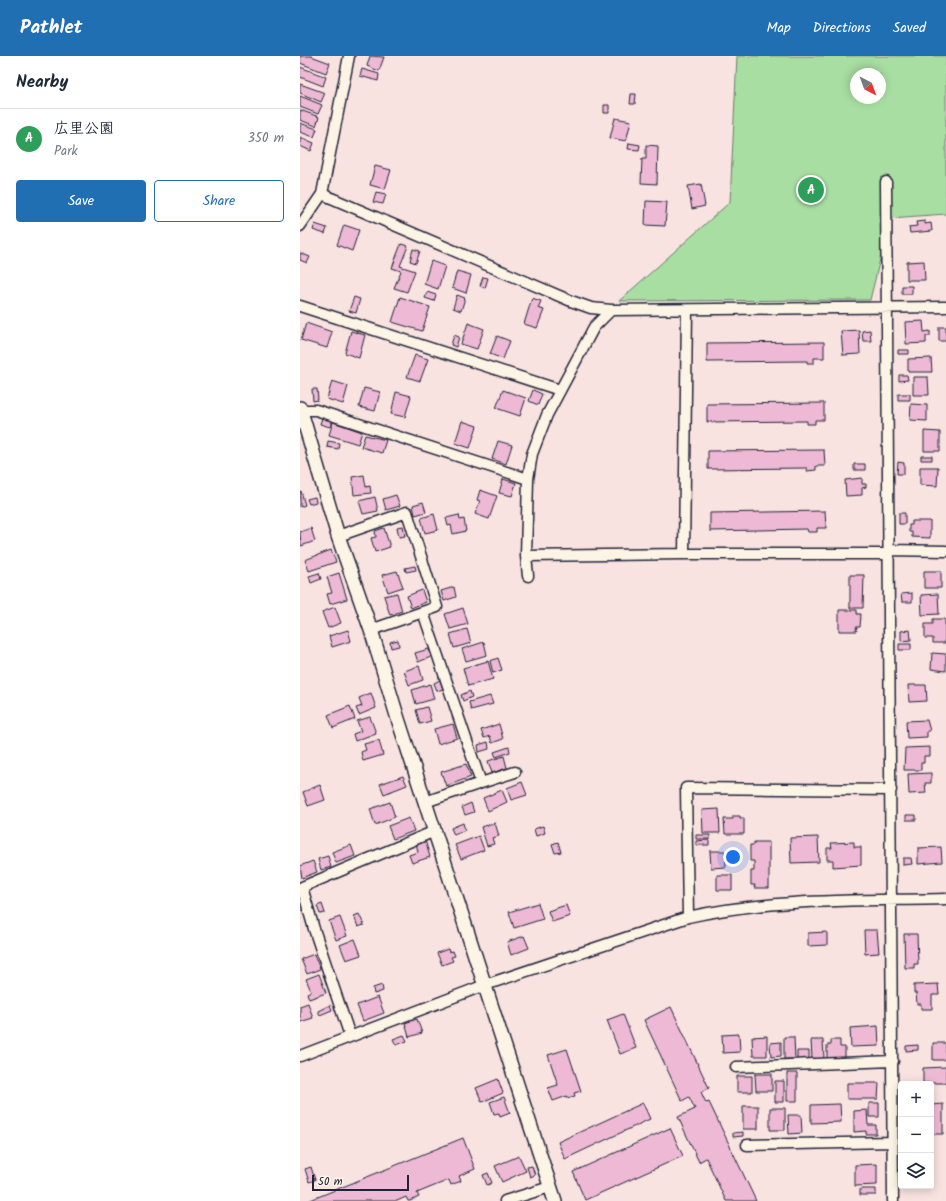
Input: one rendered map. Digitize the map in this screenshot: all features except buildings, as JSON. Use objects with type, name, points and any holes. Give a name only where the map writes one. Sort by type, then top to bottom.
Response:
[{"type":"street","points":[[300,226],[322,194],[348,56]]},
{"type":"street","points":[[886,182],[893,1201]]},
{"type":"street","points":[[322,194],[571,301],[591,308],[611,310],[687,310],[946,307]]},
{"type":"street","points":[[300,306],[560,390]]},
{"type":"street","points":[[528,576],[526,556],[528,479],[532,454],[547,415],[594,327],[611,310]]},
{"type":"street","points":[[684,554],[687,310]]},
{"type":"street","points":[[528,479],[316,410],[300,409],[338,536],[371,630],[425,802],[555,1201]]},
{"type":"street","points":[[338,536],[406,512],[437,607],[371,630]]},
{"type":"street","points":[[526,556],[946,551]]},
{"type":"street","points":[[423,612],[481,783]]},
{"type":"street","points":[[425,802],[515,772]]},
{"type":"street","points":[[688,917],[686,788],[891,790]]},
{"type":"street","points":[[350,1036],[316,936],[302,887],[435,830]]},
{"type":"street","points":[[300,1056],[485,985],[688,917],[719,910],[774,903],[946,899]]},
{"type":"street","points":[[736,1067],[893,1061]]},
{"type":"street","points":[[747,1145],[893,1142]]},
{"type":"street","points":[[505,1201],[550,1187]]},
{"type":"green space","points":[[737,56],[946,56],[946,214],[890,218],[870,300],[619,301],[730,202]]},
{"type":"place","name":"広里公園","points":[[811,190]]}]
